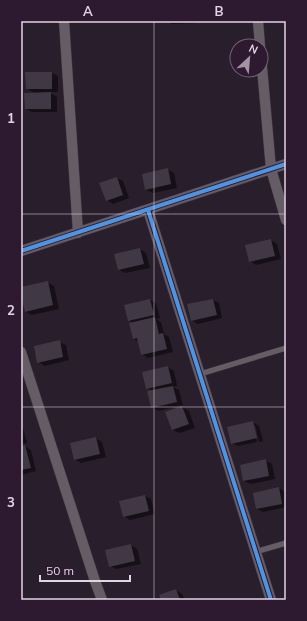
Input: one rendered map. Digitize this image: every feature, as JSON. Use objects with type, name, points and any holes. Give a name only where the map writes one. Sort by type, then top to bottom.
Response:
[{"type":"street","points":[[64,21],[78,233]]},
{"type":"street","points":[[258,21],[259,38]]},
{"type":"street","points":[[263,78],[271,169],[286,220]]},
{"type":"street","points":[[21,251],[286,164]]},
{"type":"street","points":[[148,210],[270,600]]},
{"type":"street","points":[[21,352],[102,600]]},
{"type":"lane","points":[[200,374],[286,348]]},
{"type":"lane","points":[[255,552],[286,543]]},
{"type":"building","points":[[25,72],[52,72],[52,89],[26,89]]},
{"type":"building","points":[[51,92],[51,109],[25,109],[24,93]]},
{"type":"building","points":[[168,168],[171,184],[145,190],[142,174]]},
{"type":"building","points":[[117,177],[123,195],[106,201],[99,183]]},
{"type":"building","points":[[271,239],[275,256],[249,262],[245,245]]},
{"type":"building","points":[[140,248],[144,264],[118,270],[114,254]]},
{"type":"building","points":[[48,281],[53,305],[25,312],[21,296],[21,287]]},
{"type":"building","points":[[150,299],[154,315],[128,321],[124,305]]},
{"type":"building","points":[[213,299],[217,315],[191,321],[187,304]]},
{"type":"building","points":[[155,317],[159,334],[163,333],[167,349],[141,355],[137,338],[133,339],[129,323]]},
{"type":"building","points":[[60,340],[63,357],[37,363],[34,346]]},
{"type":"building","points":[[168,366],[172,383],[146,389],[142,372]]},
{"type":"building","points":[[173,386],[177,402],[151,408],[147,391]]},
{"type":"building","points":[[182,406],[189,424],[172,430],[165,412]]},
{"type":"building","points":[[253,421],[257,438],[231,444],[227,427]]},
{"type":"building","points":[[96,437],[100,454],[74,460],[70,443]]},
{"type":"building","points":[[25,445],[31,468],[21,470],[21,446]]},
{"type":"building","points":[[266,459],[269,476],[243,481],[240,465]]},
{"type":"building","points":[[279,487],[282,504],[256,509],[253,493]]},
{"type":"building","points":[[145,495],[149,511],[123,517],[119,501]]},
{"type":"building","points":[[131,544],[135,561],[109,567],[105,550]]},
{"type":"building","points":[[176,589],[180,600],[161,600],[159,595]]},
{"type":"cycle path","points":[[21,251],[286,164]]},
{"type":"cycle path","points":[[148,210],[271,600]]}]
